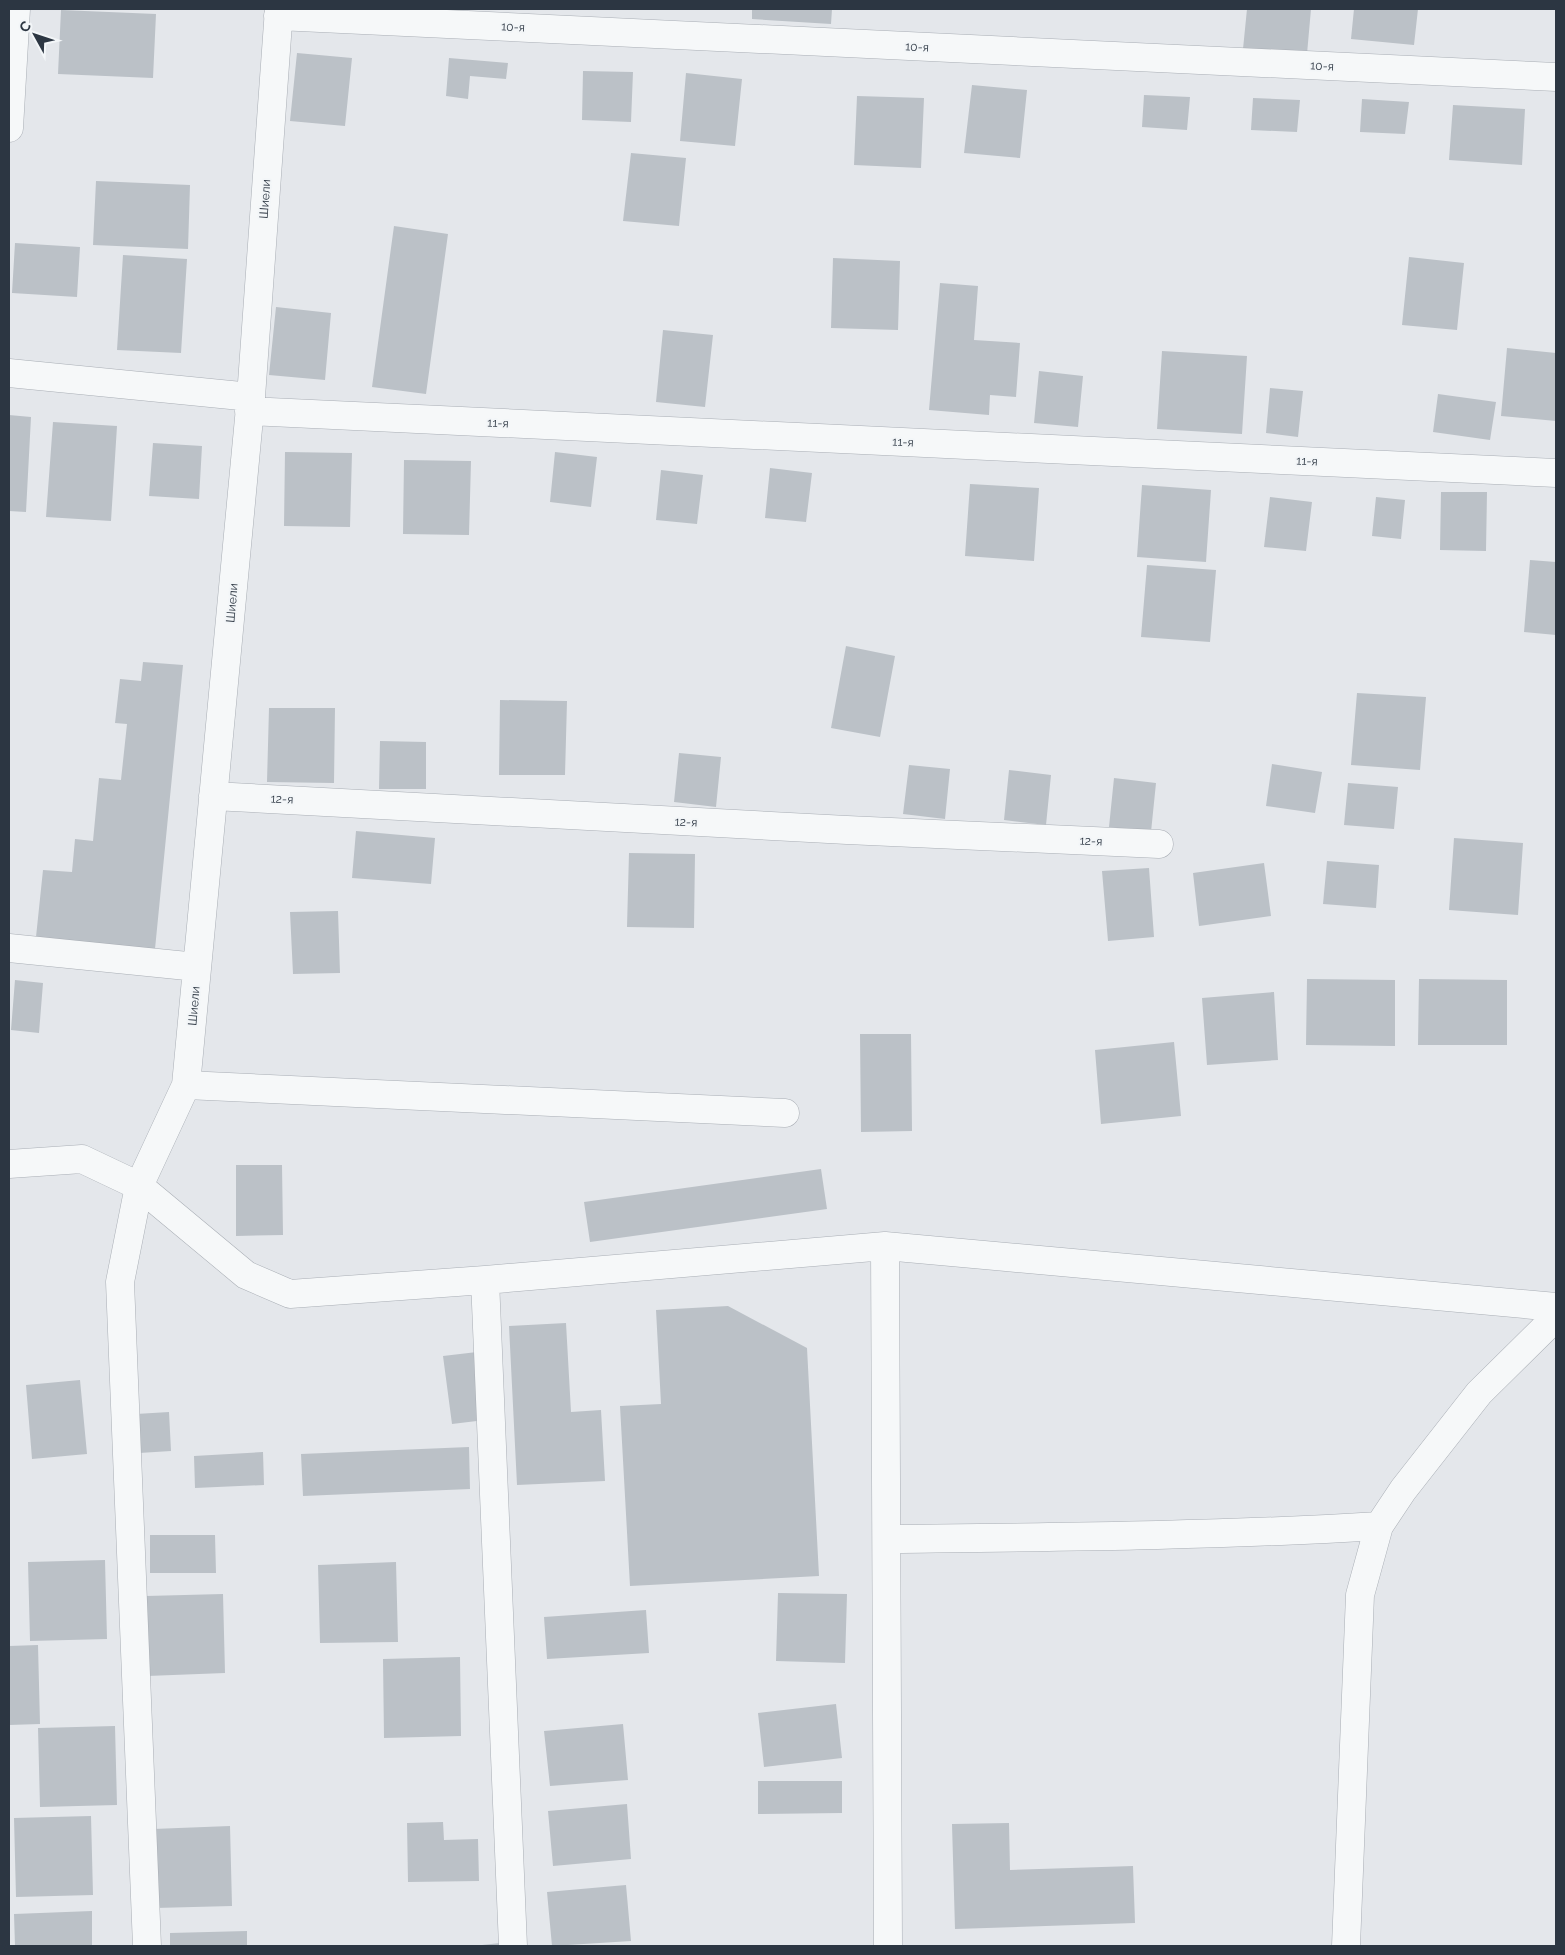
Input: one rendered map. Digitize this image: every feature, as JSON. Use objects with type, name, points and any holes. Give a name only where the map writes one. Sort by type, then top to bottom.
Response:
[{"type":"street","points":[[9,128],[16,9]]},
{"type":"street","name":"10-я","points":[[278,12],[1556,77]]},
{"type":"street","name":"Шиели","points":[[147,1946],[120,1282],[139,1186],[186,1085],[250,404],[278,12]]},
{"type":"street","name":"11-я","points":[[9,373],[250,404],[1556,473]]},
{"type":"street","name":"12-я","points":[[213,796],[827,829],[1159,844]]},
{"type":"street","points":[[9,948],[197,966]]},
{"type":"street","points":[[186,1085],[785,1113]]},
{"type":"street","points":[[9,1164],[82,1159],[139,1186],[246,1275],[290,1294],[485,1280],[885,1246],[1556,1307]]},
{"type":"street","points":[[885,1246],[888,1946]]},
{"type":"street","points":[[485,1280],[514,1946]]},
{"type":"street","points":[[1346,1946],[1360,1595],[1379,1526],[1403,1490],[1479,1393],[1556,1316]]},
{"type":"street","points":[[887,1539],[1182,1535],[1284,1532],[1379,1526]]},
{"type":"building","points":[[752,9],[832,9],[831,24],[752,19]]},
{"type":"building","points":[[1247,9],[1311,9],[1307,54],[1243,49]]},
{"type":"building","points":[[1354,9],[1418,9],[1414,45],[1351,39]]},
{"type":"building","points":[[61,10],[156,14],[153,78],[58,74]]},
{"type":"building","points":[[297,53],[352,58],[345,126],[290,121]]},
{"type":"building","points":[[449,58],[508,63],[506,79],[470,76],[468,99],[446,96]]},
{"type":"building","points":[[583,71],[633,72],[631,122],[582,120]]},
{"type":"building","points":[[686,73],[742,79],[735,146],[680,141]]},
{"type":"building","points":[[972,85],[1027,90],[1020,158],[964,153]]},
{"type":"building","points":[[1144,95],[1190,97],[1187,130],[1142,127]]},
{"type":"building","points":[[857,96],[924,98],[921,168],[854,165]]},
{"type":"building","points":[[1253,98],[1300,100],[1297,132],[1251,130]]},
{"type":"building","points":[[1362,99],[1409,102],[1405,134],[1360,132]]},
{"type":"building","points":[[1453,105],[1525,109],[1522,165],[1449,160]]},
{"type":"building","points":[[631,153],[686,158],[679,226],[623,221]]},
{"type":"building","points":[[96,181],[190,185],[188,249],[93,245]]},
{"type":"building","points":[[394,226],[448,234],[426,394],[372,387]]},
{"type":"building","points":[[15,243],[80,247],[77,297],[12,293]]},
{"type":"building","points":[[123,255],[187,259],[181,353],[117,350]]},
{"type":"building","points":[[1409,257],[1464,263],[1457,330],[1402,325]]},
{"type":"building","points":[[833,258],[900,261],[898,330],[831,328]]},
{"type":"building","points":[[940,283],[978,286],[974,340],[1020,343],[1016,397],[990,395],[989,415],[929,410]]},
{"type":"building","points":[[276,307],[331,313],[325,380],[269,375]]},
{"type":"building","points":[[663,330],[713,335],[705,407],[656,402]]},
{"type":"building","points":[[1507,348],[1556,353],[1556,421],[1501,416]]},
{"type":"building","points":[[1162,351],[1247,356],[1242,434],[1157,429]]},
{"type":"building","points":[[1039,371],[1083,376],[1078,427],[1034,423]]},
{"type":"building","points":[[1270,388],[1303,391],[1298,437],[1266,433]]},
{"type":"building","points":[[1438,394],[1496,402],[1490,440],[1433,432]]},
{"type":"building","points":[[9,415],[31,417],[26,512],[9,511]]},
{"type":"building","points":[[53,422],[117,426],[111,521],[46,517]]},
{"type":"building","points":[[153,443],[202,446],[199,499],[149,496]]},
{"type":"building","points":[[285,452],[352,453],[350,527],[284,526]]},
{"type":"building","points":[[555,452],[597,457],[591,507],[550,502]]},
{"type":"building","points":[[404,460],[471,461],[469,535],[403,534]]},
{"type":"building","points":[[770,468],[812,473],[806,522],[765,518]]},
{"type":"building","points":[[661,470],[703,475],[697,524],[656,520]]},
{"type":"building","points":[[970,484],[1039,488],[1034,561],[965,556]]},
{"type":"building","points":[[1142,485],[1211,490],[1206,562],[1137,557]]},
{"type":"building","points":[[1441,492],[1487,492],[1486,551],[1440,550]]},
{"type":"building","points":[[1270,497],[1312,502],[1306,551],[1264,547]]},
{"type":"building","points":[[1376,497],[1405,500],[1401,539],[1372,536]]},
{"type":"building","points":[[1530,560],[1556,562],[1556,635],[1524,632]]},
{"type":"building","points":[[1147,565],[1216,570],[1210,642],[1141,637]]},
{"type":"building","points":[[846,646],[895,656],[880,737],[831,728]]},
{"type":"building","points":[[143,662],[183,665],[155,949],[36,937],[43,870],[72,872],[75,839],[93,841],[99,778],[121,780],[127,724],[115,723],[120,679],[141,681]]},
{"type":"building","points":[[1357,693],[1426,697],[1420,770],[1351,765]]},
{"type":"building","points":[[500,700],[567,701],[565,775],[499,775]]},
{"type":"building","points":[[269,708],[335,708],[334,783],[267,782]]},
{"type":"building","points":[[380,741],[426,742],[426,789],[379,789]]},
{"type":"building","points":[[679,753],[721,757],[716,807],[674,802]]},
{"type":"building","points":[[1272,764],[1322,772],[1315,813],[1266,806]]},
{"type":"building","points":[[909,765],[950,769],[945,819],[903,814]]},
{"type":"building","points":[[1009,770],[1051,775],[1046,825],[1004,820]]},
{"type":"building","points":[[1114,778],[1156,783],[1151,832],[1109,827]]},
{"type":"building","points":[[1348,783],[1398,787],[1394,829],[1344,825]]},
{"type":"building","points":[[356,831],[435,838],[431,884],[352,878]]},
{"type":"building","points":[[1454,838],[1523,843],[1518,915],[1449,910]]},
{"type":"building","points":[[629,853],[695,854],[694,928],[627,927]]},
{"type":"building","points":[[1327,861],[1379,865],[1376,908],[1323,904]]},
{"type":"building","points":[[1264,863],[1271,916],[1199,926],[1193,873]]},
{"type":"building","points":[[1149,868],[1154,937],[1108,941],[1102,871]]},
{"type":"building","points":[[338,911],[340,973],[293,974],[290,912]]},
{"type":"building","points":[[1307,979],[1395,980],[1395,1046],[1306,1045]]},
{"type":"building","points":[[1419,979],[1507,980],[1507,1045],[1418,1045]]},
{"type":"building","points":[[15,980],[43,983],[39,1033],[11,1030]]},
{"type":"building","points":[[1274,992],[1278,1060],[1207,1065],[1202,998]]},
{"type":"building","points":[[860,1034],[911,1034],[912,1131],[861,1132]]},
{"type":"building","points":[[1174,1042],[1181,1116],[1101,1124],[1095,1050]]},
{"type":"building","points":[[236,1165],[282,1165],[283,1235],[236,1236]]},
{"type":"building","points":[[821,1169],[827,1209],[590,1242],[584,1202]]},
{"type":"building","points":[[728,1306],[807,1348],[819,1576],[630,1586],[620,1406],[661,1404],[656,1310]]},
{"type":"building","points":[[566,1323],[571,1412],[601,1410],[605,1481],[517,1485],[509,1326]]},
{"type":"building","points":[[477,1352],[485,1420],[452,1424],[443,1356]]},
{"type":"building","points":[[80,1380],[87,1454],[32,1459],[26,1385]]},
{"type":"building","points":[[169,1412],[171,1451],[139,1453],[136,1414]]},
{"type":"building","points":[[469,1447],[470,1489],[303,1496],[301,1454]]},
{"type":"building","points":[[263,1452],[264,1485],[195,1488],[194,1456]]},
{"type":"building","points":[[150,1535],[215,1535],[216,1573],[150,1573]]},
{"type":"building","points":[[105,1560],[107,1639],[30,1641],[28,1562]]},
{"type":"building","points":[[396,1562],[398,1642],[320,1643],[318,1565]]},
{"type":"building","points":[[778,1593],[847,1594],[845,1663],[776,1661]]},
{"type":"building","points":[[223,1594],[225,1673],[147,1676],[146,1596]]},
{"type":"building","points":[[646,1610],[649,1653],[547,1659],[544,1617]]},
{"type":"building","points":[[38,1645],[40,1724],[9,1725],[9,1646]]},
{"type":"building","points":[[460,1657],[461,1736],[384,1738],[383,1659]]},
{"type":"building","points":[[836,1704],[842,1758],[764,1767],[758,1713]]},
{"type":"building","points":[[623,1724],[628,1780],[550,1786],[544,1731]]},
{"type":"building","points":[[115,1726],[117,1805],[40,1807],[38,1728]]},
{"type":"building","points":[[758,1781],[842,1781],[842,1813],[758,1814]]},
{"type":"building","points":[[627,1804],[631,1859],[553,1866],[548,1811]]},
{"type":"building","points":[[91,1816],[93,1895],[16,1897],[14,1818]]},
{"type":"building","points":[[443,1822],[444,1840],[478,1839],[479,1881],[408,1882],[407,1823]]},
{"type":"building","points":[[1009,1823],[1010,1870],[1133,1866],[1135,1923],[955,1929],[952,1824]]},
{"type":"building","points":[[230,1826],[232,1906],[155,1908],[153,1829]]},
{"type":"building","points":[[626,1885],[631,1941],[552,1946],[547,1892]]},
{"type":"building","points":[[92,1911],[92,1946],[15,1946],[14,1914]]},
{"type":"building","points":[[247,1931],[247,1946],[170,1946],[170,1933]]},
{"type":"building","points":[[500,1943],[500,1946],[482,1946],[482,1945]]}]
